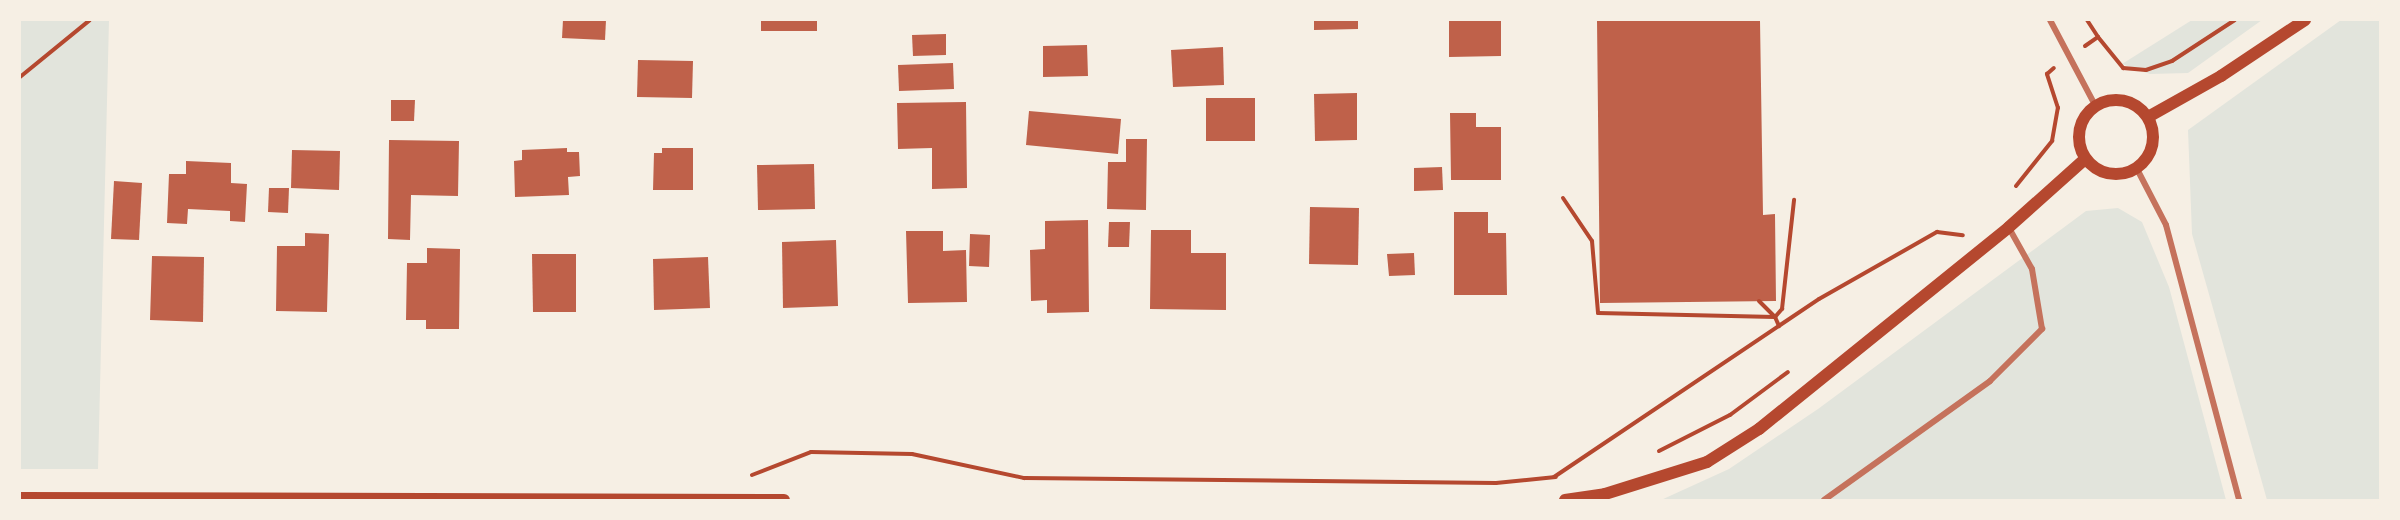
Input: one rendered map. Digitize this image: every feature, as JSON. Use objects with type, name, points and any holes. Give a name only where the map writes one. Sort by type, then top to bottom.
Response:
[{"type":"main road","points":[[2148,117],[2221,76],[2305,20]]},
{"type":"main road","points":[[2111,99],[2128,100],[2148,117],[2154,140],[2149,157],[2137,169],[2121,175],[2104,173],[2085,159],[2079,133],[2084,117],[2095,105],[2111,99]]},
{"type":"main road","points":[[1565,501],[1605,494],[1707,462],[1760,429],[2009,227],[2085,159]]},
{"type":"main road","points":[[20,498],[784,501]]},
{"type":"street","points":[[2050,20],[2095,105]]},
{"type":"street","points":[[2137,169],[2166,225],[2239,501]]},
{"type":"street","points":[[1824,501],[1990,381],[2042,329],[2032,269],[2009,227]]},
{"type":"path","points":[[20,77],[90,20]]},
{"type":"path","points":[[2087,20],[2098,38],[2123,68],[2146,70],[2172,61],[2235,20]]},
{"type":"path","points":[[2014,188],[2052,141],[2058,108],[2047,74],[2069,56],[2098,38]]},
{"type":"path","points":[[1563,198],[1592,241],[1598,313],[1774,317],[1782,309],[1794,200]]},
{"type":"path","points":[[1553,477],[1779,326],[1937,232],[1970,236],[1960,244]]},
{"type":"path","points":[[1759,301],[1779,326]]},
{"type":"path","points":[[1655,452],[1731,415],[1797,365]]},
{"type":"path","points":[[742,475],[754,475],[811,452],[912,454],[1024,478],[1496,483],[1565,476]]},
{"type":"shaded area","points":[[20,20],[109,20],[98,469],[20,469]]},
{"type":"shaded area","points":[[2192,20],[2262,20],[2188,73],[2150,74],[2122,64]]},
{"type":"shaded area","points":[[2341,20],[2380,20],[2380,500],[2267,500],[2192,234],[2188,130]]},
{"type":"shaded area","points":[[2118,208],[2142,222],[2169,287],[2226,500],[1661,500],[1729,469],[1818,409],[2086,211]]},
{"type":"building","points":[[563,20],[606,20],[605,40],[562,38]]},
{"type":"building","points":[[761,20],[817,20],[817,31],[761,31]]},
{"type":"building","points":[[1314,20],[1358,20],[1358,29],[1314,30]]},
{"type":"building","points":[[1449,20],[1501,20],[1501,56],[1449,57]]},
{"type":"building","points":[[1597,20],[1760,20],[1763,215],[1775,214],[1776,301],[1600,303]]},
{"type":"building","points":[[946,34],[946,55],[913,56],[912,35]]},
{"type":"building","points":[[1087,45],[1088,76],[1043,77],[1043,46]]},
{"type":"building","points":[[1223,47],[1224,85],[1173,87],[1171,50]]},
{"type":"building","points":[[638,60],[693,61],[692,98],[637,97]]},
{"type":"building","points":[[953,63],[954,89],[899,91],[898,65]]},
{"type":"building","points":[[1357,93],[1357,140],[1315,141],[1314,94]]},
{"type":"building","points":[[1206,98],[1255,98],[1255,141],[1206,141]]},
{"type":"building","points":[[391,100],[415,100],[414,121],[391,121]]},
{"type":"building","points":[[966,102],[967,188],[932,189],[932,148],[898,149],[897,103]]},
{"type":"building","points":[[1029,111],[1121,119],[1118,154],[1026,145]]},
{"type":"building","points":[[1450,113],[1476,113],[1476,127],[1501,127],[1501,180],[1451,180]]},
{"type":"building","points":[[1126,139],[1147,139],[1146,210],[1107,209],[1108,162],[1126,162]]},
{"type":"building","points":[[389,140],[459,141],[458,196],[411,195],[410,240],[388,239]]},
{"type":"building","points":[[567,148],[567,152],[579,152],[580,176],[568,177],[569,195],[515,197],[514,161],[522,160],[522,150]]},
{"type":"building","points":[[662,148],[693,148],[693,190],[653,190],[654,153],[662,153]]},
{"type":"building","points":[[292,150],[340,151],[339,190],[291,188]]},
{"type":"building","points":[[186,161],[231,163],[231,183],[247,184],[245,222],[230,221],[230,211],[188,209],[187,224],[167,223],[169,174],[186,174]]},
{"type":"building","points":[[814,164],[815,209],[758,210],[757,165]]},
{"type":"building","points":[[1442,167],[1443,190],[1414,191],[1414,168]]},
{"type":"building","points":[[114,181],[142,183],[139,240],[111,239]]},
{"type":"building","points":[[269,188],[289,188],[288,213],[268,212]]},
{"type":"building","points":[[1310,207],[1359,208],[1358,265],[1309,264]]},
{"type":"building","points":[[1454,212],[1488,212],[1488,233],[1506,233],[1507,295],[1454,295]]},
{"type":"building","points":[[1088,220],[1089,312],[1047,313],[1047,300],[1031,301],[1030,250],[1045,249],[1045,221]]},
{"type":"building","points":[[1109,222],[1130,222],[1129,247],[1108,247]]},
{"type":"building","points":[[1151,230],[1191,230],[1191,253],[1226,253],[1226,310],[1150,309]]},
{"type":"building","points":[[906,231],[943,231],[943,251],[966,250],[967,302],[908,303]]},
{"type":"building","points":[[305,233],[329,234],[327,312],[276,311],[277,246],[305,246]]},
{"type":"building","points":[[970,234],[990,235],[989,267],[969,266]]},
{"type":"building","points":[[836,240],[838,306],[783,308],[782,242]]},
{"type":"building","points":[[427,248],[460,249],[459,329],[426,329],[426,320],[406,320],[407,263],[427,263]]},
{"type":"building","points":[[1414,253],[1415,275],[1389,276],[1387,254]]},
{"type":"building","points":[[532,254],[576,254],[576,312],[533,312]]},
{"type":"building","points":[[152,256],[204,257],[203,322],[150,320]]},
{"type":"building","points":[[708,257],[710,308],[654,310],[653,259]]}]
